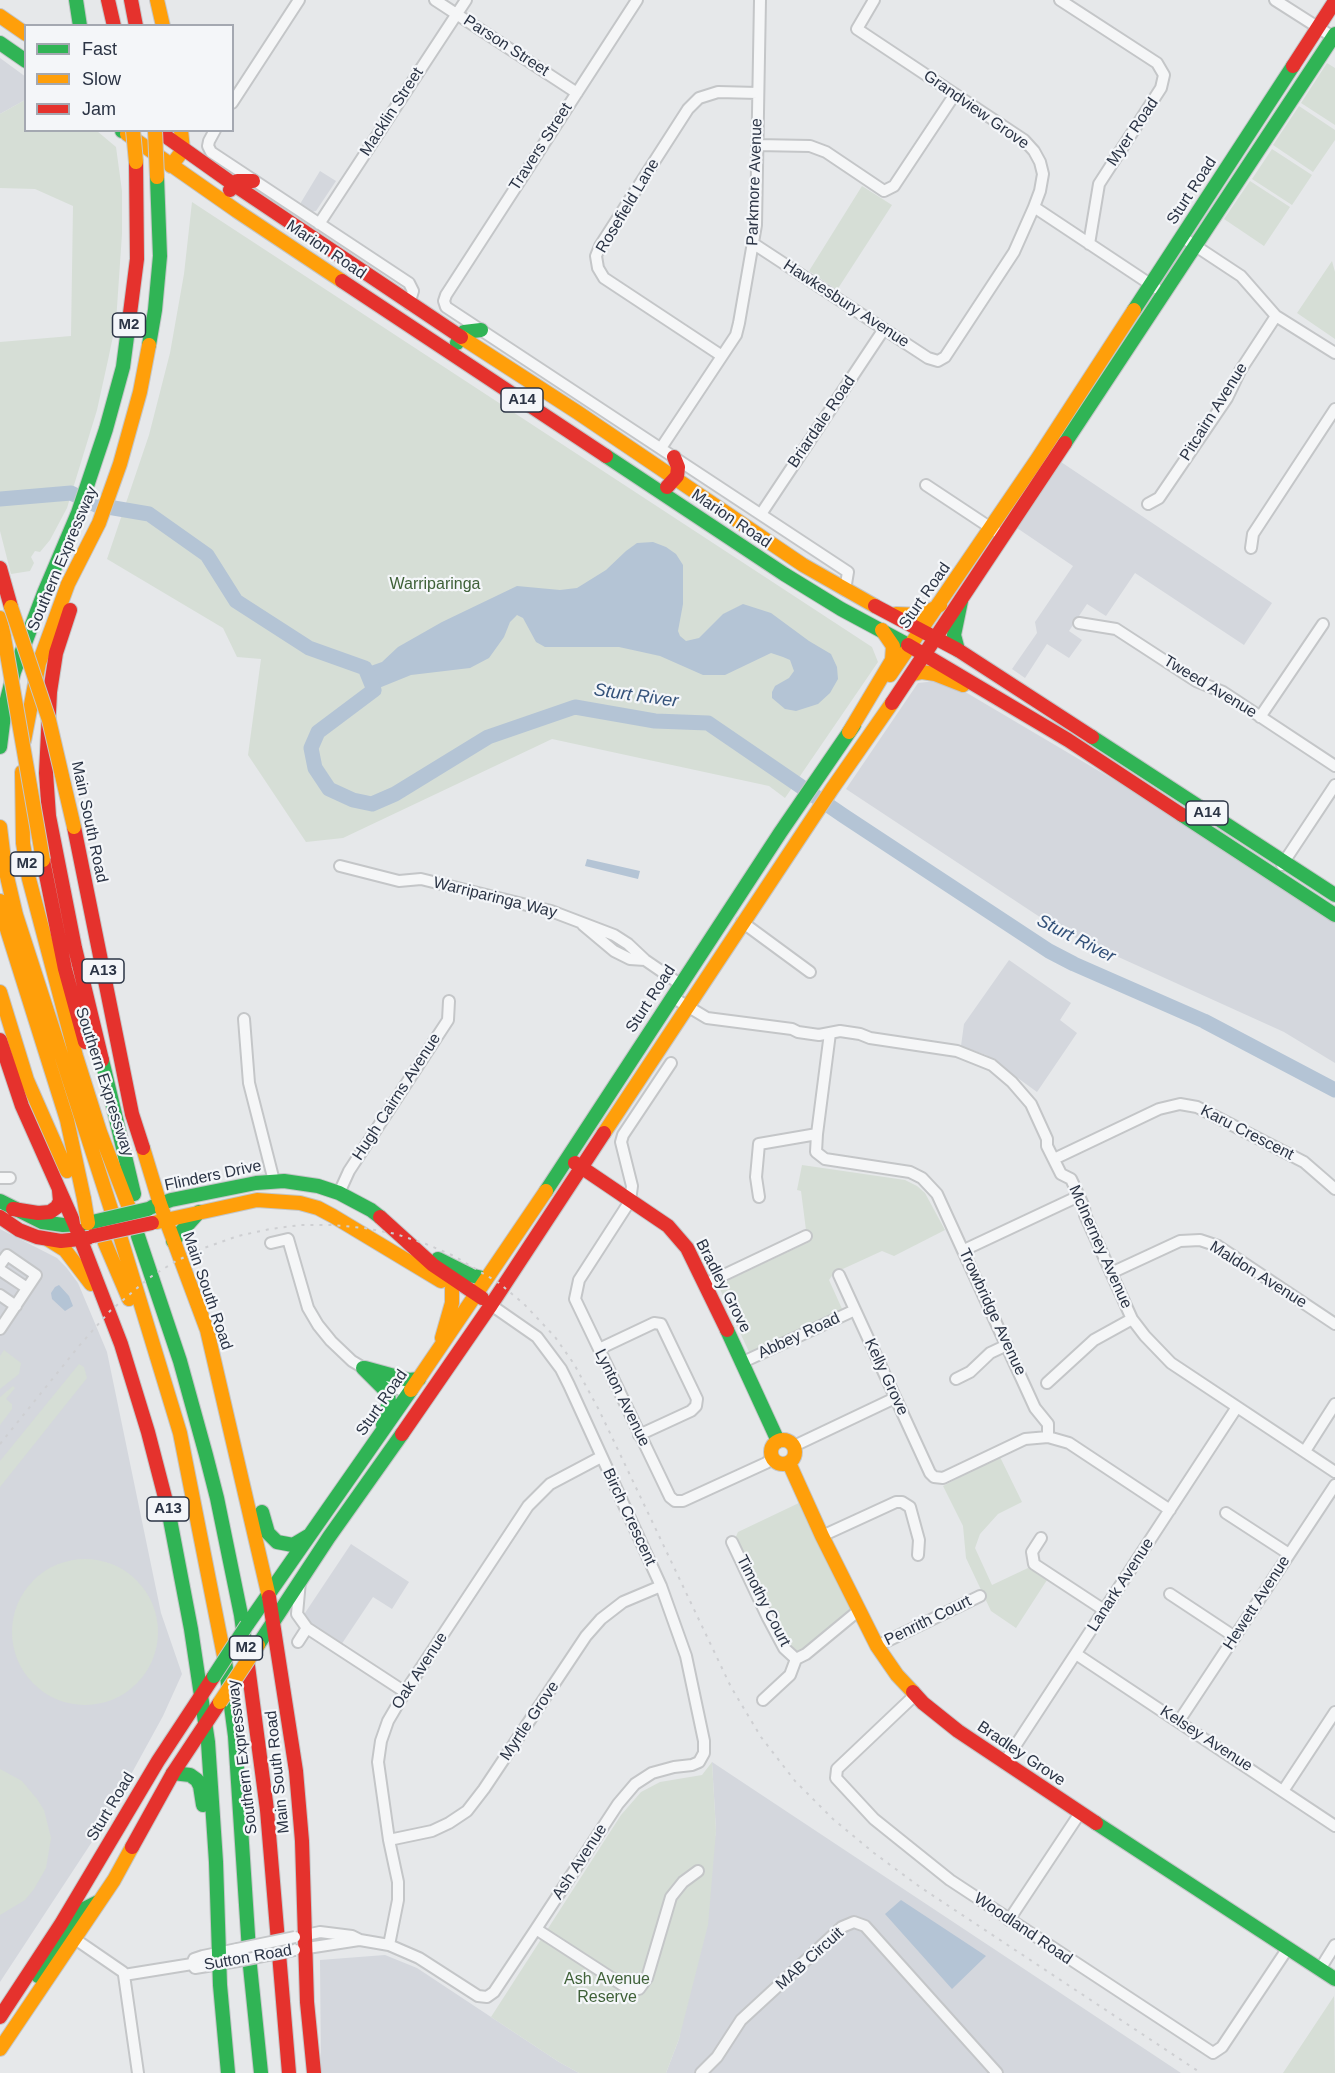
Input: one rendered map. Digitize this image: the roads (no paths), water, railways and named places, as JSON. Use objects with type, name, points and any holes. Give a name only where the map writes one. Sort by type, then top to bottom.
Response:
[{"type":"main road","points":[[76,0],[80,24]]},
{"type":"main road","points":[[108,0],[114,24]]},
{"type":"main road","points":[[131,0],[136,24]]},
{"type":"main road","points":[[157,0],[163,24]]},
{"type":"main road","name":"Sturt Road","points":[[1042,464],[1151,285],[1335,2]]},
{"type":"main road","points":[[0,16],[24,33]]},
{"type":"main road","name":"Sturt Road","points":[[0,2017],[61,1924],[153,1769],[257,1611],[420,1379],[849,732],[921,629],[997,532],[1042,464],[1163,293],[1334,35]]},
{"type":"main road","points":[[0,43],[24,60]]},
{"type":"main road","name":"Marion Road","points":[[123,132],[237,211],[813,592],[926,654],[1011,705],[1335,915]]},
{"type":"main road","name":"Southern Expressway","points":[[0,747],[2,713],[29,630],[89,482],[123,367],[136,259],[136,162],[133,132]]},
{"type":"main road","name":"Southern Expressway","points":[[143,1205],[100,1132],[76,1056],[29,879],[23,843],[22,817],[25,732],[39,663],[68,584],[99,523],[123,454],[140,392],[155,310],[159,256],[156,132]]},
{"type":"main road","name":"Marion Road","points":[[159,132],[409,304],[577,412],[803,565],[844,590],[958,650],[1335,895]]},
{"type":"main road","points":[[171,166],[183,150],[181,132]]},
{"type":"main road","points":[[237,211],[230,193],[233,184],[241,180],[253,181]]},
{"type":"main road","points":[[389,312],[403,309],[409,304]]},
{"type":"main road","points":[[476,370],[457,346],[460,337],[467,330],[481,330]]},
{"type":"main road","points":[[577,412],[588,432],[585,438],[580,439]]},
{"type":"main road","points":[[654,488],[666,487],[675,480],[678,467],[674,457]]},
{"type":"main road","points":[[99,523],[57,653],[46,730],[46,773],[49,816],[75,948],[143,1205]]},
{"type":"main road","name":"Sturt Road","points":[[0,2049],[100,1901],[132,1850],[173,1773],[205,1723],[300,1580],[491,1305],[742,922],[961,601],[997,532]]},
{"type":"main road","name":"Main South Road","points":[[0,568],[49,720],[74,827],[132,1114],[143,1205],[150,1228],[173,1241],[207,1330],[259,1547],[274,1620],[296,1772],[302,1841],[300,1943],[313,2073]]},
{"type":"main road","points":[[958,650],[954,635],[961,601]]},
{"type":"main road","points":[[892,614],[922,615],[940,604]]},
{"type":"main road","points":[[70,612],[51,720],[51,761],[57,809],[81,927],[132,1114]]},
{"type":"main road","points":[[0,618],[65,969],[143,1205]]},
{"type":"main road","points":[[849,732],[892,660],[893,646],[882,630]]},
{"type":"main road","points":[[913,674],[922,672],[935,674],[1011,705]]},
{"type":"main road","points":[[1162,784],[1179,812]]},
{"type":"main road","name":"Southern Expressway","points":[[0,827],[5,868],[16,915],[111,1209]]},
{"type":"main road","points":[[0,901],[68,1120],[73,1169],[84,1226],[162,1371]]},
{"type":"main road","points":[[0,992],[27,1080],[73,1169]]},
{"type":"main road","name":"A13","points":[[0,1040],[22,1106],[59,1190],[84,1226],[135,1384],[164,1491],[181,1573],[205,1723],[216,1852],[220,1959],[228,2073]]},
{"type":"main road","name":"Bradley Grove","points":[[568,1158],[668,1226],[687,1248],[778,1442]]},
{"type":"main road","points":[[274,1181],[278,1200]]},
{"type":"main road","name":"Flinders Drive","points":[[2,1219],[24,1233],[61,1241],[84,1226],[143,1205],[274,1181],[306,1183],[339,1193],[371,1210],[433,1265],[474,1297]]},
{"type":"main road","points":[[2,1219],[13,1209],[38,1213],[50,1212],[57,1207],[60,1201],[59,1190]]},
{"type":"main road","points":[[324,1211],[339,1193]]},
{"type":"main road","points":[[339,1193],[338,1200],[342,1211],[361,1232]]},
{"type":"main road","name":"Flinders Drive","points":[[0,1201],[42,1222],[150,1228],[199,1212],[251,1201],[278,1200],[300,1203],[324,1211],[452,1288],[474,1297]]},
{"type":"main road","points":[[173,1241],[199,1212]]},
{"type":"main road","name":"Southern Expressway","points":[[150,1228],[155,1287],[180,1361],[206,1455],[241,1615],[266,1798],[290,2073]]},
{"type":"main road","name":"Southern Expressway","points":[[121,1239],[162,1371],[186,1460],[222,1639],[235,1736],[250,1966],[261,2072]]},
{"type":"main road","points":[[406,1239],[446,1264],[470,1275],[486,1279]]},
{"type":"main road","points":[[49,1240],[60,1245],[81,1269],[121,1344]]},
{"type":"main road","points":[[440,1349],[452,1303],[452,1288]]},
{"type":"main road","points":[[474,1297],[491,1305]]},
{"type":"main road","points":[[363,1368],[409,1380],[420,1379]]},
{"type":"main road","points":[[363,1368],[389,1396],[380,1436]]},
{"type":"main road","points":[[786,1441],[794,1446],[795,1455],[789,1463],[779,1463],[773,1458],[772,1450],[778,1442],[786,1441]]},
{"type":"main road","points":[[237,1453],[253,1482],[271,1537],[281,1544],[288,1545],[300,1543],[308,1536]]},
{"type":"main road","name":"Bradley Grove","points":[[789,1463],[858,1611],[877,1646],[897,1675],[915,1695],[958,1731],[1335,1979]]},
{"type":"main road","points":[[173,1773],[190,1775],[199,1782],[205,1828],[216,1852]]},
{"type":"main road","points":[[0,2023],[4,2022],[18,2007],[82,1910],[100,1901]]},
{"type":"main road","points":[[0,1995],[18,1991]]},
{"type":"street","points":[[234,101],[299,0]]},
{"type":"street","name":"Parson Street","points":[[435,0],[576,93]]},
{"type":"street","name":"Macklin Street","points":[[319,224],[466,0]]},
{"type":"street","name":"Travers Street","points":[[446,295],[637,0]]},
{"type":"street","name":"Parkmore Avenue","points":[[661,448],[736,335],[756,225],[760,0]]},
{"type":"street","name":"Grandview Grove","points":[[874,0],[857,29],[1024,140],[1040,162],[1042,174],[1040,191],[1014,252],[945,357],[938,361]]},
{"type":"street","points":[[1275,0],[1334,35]]},
{"type":"street","name":"Myer Road","points":[[1068,2],[1157,63],[1164,75],[1161,88],[1099,184],[1089,244]]},
{"type":"street","name":"Rosefield Lane","points":[[723,356],[604,278],[598,268],[596,256],[600,246],[688,109],[699,98],[718,92],[758,93]]},
{"type":"street","points":[[757,145],[810,146],[826,152],[884,191],[894,186],[955,94]]},
{"type":"street","name":"Marion Road","points":[[214,132],[208,146],[211,152],[410,284],[412,291],[409,304]]},
{"type":"street","points":[[1034,207],[1163,293]]},
{"type":"street","points":[[1182,237],[1241,276],[1276,316],[1335,353]]},
{"type":"street","name":"Hawkesbury Avenue","points":[[754,244],[928,358],[938,361]]},
{"type":"street","name":"Marion Road","points":[[446,295],[444,301],[446,307],[848,572],[844,590]]},
{"type":"street","name":"Pitcairn Avenue","points":[[1148,504],[1159,498],[1227,398],[1240,371],[1276,316]]},
{"type":"street","name":"Briardale Road","points":[[761,514],[884,329]]},
{"type":"street","points":[[1251,548],[1253,534],[1335,409]]},
{"type":"street","points":[[926,485],[997,532]]},
{"type":"street","name":"Tweed Avenue","points":[[1079,623],[1116,629],[1196,681],[1223,692],[1335,766]]},
{"type":"street","points":[[1260,717],[1323,624]]},
{"type":"street","points":[[1276,875],[1335,786]]},
{"type":"street","name":"Warriparinga Way","points":[[340,867],[399,881],[421,879],[551,911],[614,935],[680,984]]},
{"type":"street","points":[[742,922],[810,972]]},
{"type":"street","name":"McInerney Avenue","points":[[672,997],[707,1018],[792,1029],[819,1035],[840,1031],[860,1034],[870,1038],[957,1051],[992,1065],[1012,1082],[1031,1104],[1060,1174],[1071,1179],[1084,1207],[1084,1215],[1132,1318],[1145,1336],[1171,1363],[1335,1472]]},
{"type":"street","name":"Hugh Cairns Avenue","points":[[339,1193],[349,1171],[448,1020],[449,1000]]},
{"type":"street","points":[[244,1019],[249,1083],[274,1181]]},
{"type":"street","points":[[759,1197],[756,1177],[759,1144],[817,1134],[830,1033]]},
{"type":"street","points":[[630,1201],[632,1186],[621,1142],[623,1135],[671,1063]]},
{"type":"street","name":"Karu Crescent","points":[[1053,1159],[1159,1109],[1180,1104],[1197,1107],[1304,1162],[1335,1189]]},
{"type":"street","name":"Trowbridge Avenue","points":[[817,1134],[816,1152],[825,1159],[910,1172],[930,1185],[943,1203],[1035,1408],[1048,1424],[1048,1437]]},
{"type":"street","points":[[964,1250],[1079,1196]]},
{"type":"street","name":"Lynton Avenue","points":[[630,1201],[579,1280],[575,1299],[667,1493],[675,1501],[683,1501],[766,1464],[773,1458]]},
{"type":"street","points":[[705,1284],[806,1236]]},
{"type":"street","points":[[272,1243],[288,1239],[303,1294],[312,1316],[338,1349],[363,1368],[382,1377],[409,1395]]},
{"type":"street","name":"Maldon Avenue","points":[[1111,1273],[1180,1241],[1200,1240],[1218,1246],[1335,1324]]},
{"type":"street","points":[[0,1265],[7,1255],[36,1275],[1,1325]]},
{"type":"street","points":[[0,1270],[27,1288]]},
{"type":"street","name":"Kelly Grove","points":[[839,1275],[930,1473],[934,1477],[943,1478],[1026,1439],[1048,1437]]},
{"type":"street","points":[[0,1295],[16,1306]]},
{"type":"street","name":"Birch Crescent","points":[[491,1305],[537,1337],[569,1385],[661,1586],[686,1656],[704,1741],[704,1753],[699,1762]]},
{"type":"street","name":"Abbey Road","points":[[742,1362],[855,1310]]},
{"type":"street","points":[[1047,1383],[1094,1340],[1132,1318]]},
{"type":"street","points":[[599,1350],[654,1323],[661,1324],[697,1399],[696,1406],[691,1411],[639,1435]]},
{"type":"street","points":[[956,1378],[970,1372],[990,1353],[1007,1345]]},
{"type":"street","points":[[794,1446],[896,1398]]},
{"type":"street","points":[[1305,1451],[1335,1404]]},
{"type":"street","name":"Lanark Avenue","points":[[1004,1762],[1238,1407]]},
{"type":"street","points":[[1048,1437],[1069,1443],[1170,1510]]},
{"type":"street","name":"Oak Avenue","points":[[389,1945],[398,1900],[398,1882],[389,1840],[378,1762],[381,1741],[388,1721],[528,1506],[550,1484],[601,1457]]},
{"type":"street","name":"Hewett Avenue","points":[[1179,1721],[1335,1485]]},
{"type":"street","points":[[822,1536],[896,1502],[902,1502],[910,1507],[919,1540],[918,1555]]},
{"type":"street","points":[[1226,1513],[1289,1554]]},
{"type":"street","points":[[1041,1538],[1032,1552],[1034,1564],[1104,1610]]},
{"type":"street","name":"Timothy Court","points":[[732,1542],[784,1648],[795,1659]]},
{"type":"street","points":[[300,1580],[297,1614],[307,1628],[405,1692]]},
{"type":"street","name":"Myrtle Grove","points":[[389,1840],[432,1831],[467,1811],[586,1636],[601,1619],[623,1602],[661,1586]]},
{"type":"street","points":[[1170,1594],[1235,1637]]},
{"type":"street","name":"Penrith Court","points":[[877,1646],[980,1596]]},
{"type":"street","name":"Timothy Court","points":[[763,1700],[790,1675],[795,1659],[806,1654],[858,1611]]},
{"type":"street","points":[[298,1642],[307,1628]]},
{"type":"street","name":"Kelsey Avenue","points":[[1076,1654],[1335,1826]]},
{"type":"street","name":"Woodland Road","points":[[915,1695],[837,1769],[836,1778],[874,1819],[950,1880],[1213,2053],[1222,2048],[1288,1948]]},
{"type":"street","points":[[1283,1791],[1335,1712]]},
{"type":"street","name":"Ash Avenue","points":[[487,1997],[494,1992],[618,1804],[635,1784],[652,1773],[674,1767],[692,1766],[699,1762]]},
{"type":"street","points":[[1010,1920],[1080,1813]]},
{"type":"street","points":[[536,1929],[627,1988],[639,1989],[647,1978],[671,1897],[683,1882],[698,1871]]},
{"type":"street","name":"MAB Circuit","points":[[701,2073],[717,2057],[741,2020],[842,1927],[855,1922],[865,1926],[997,2073]]},
{"type":"street","name":"Sutton Road","points":[[124,1975],[192,1964],[195,1968],[220,1959],[300,1943],[320,1932],[352,1936],[360,1940],[389,1945],[419,1958],[478,1996],[487,1997]]},
{"type":"street","points":[[75,1939],[123,1972],[138,2073]]},
{"type":"street","points":[[1320,1969],[1335,1945]]},
{"type":"water","points":[[653,542],[676,554],[683,565],[683,604],[678,631],[680,636],[686,641],[699,638],[723,614],[743,604],[771,613],[831,654],[837,667],[838,679],[830,693],[818,704],[796,711],[785,709],[772,698],[775,686],[789,678],[794,671],[790,660],[783,657],[771,653],[725,675],[703,675],[660,656],[619,647],[545,647],[536,642],[523,618],[517,615],[510,622],[504,637],[489,658],[470,668],[411,675],[374,690],[365,668],[382,662],[398,647],[442,622],[517,586],[560,590],[577,588],[606,570],[637,543]]},
{"type":"water","points":[[587,859],[640,871],[638,879],[585,866]]},
{"type":"water","points":[[59,1285],[69,1296],[73,1306],[65,1311],[52,1299],[51,1293]]},
{"type":"water","points":[[901,1900],[986,1956],[952,1989],[885,1914]]},
{"type":"waterway","name":"Sturt River","points":[[0,499],[71,493],[96,505],[149,514],[207,555],[236,601],[309,648],[365,668],[374,690],[318,732],[311,748],[315,768],[329,789],[353,800],[372,804],[395,794],[488,737],[575,707],[655,721],[708,723],[1049,951],[1204,1021],[1335,1090]]},
{"type":"railway","points":[[0,1444],[110,1311],[149,1278],[176,1261],[204,1248],[238,1236],[270,1229],[301,1225],[333,1225],[396,1234],[454,1256],[499,1283],[524,1304],[555,1337],[574,1364],[599,1410],[731,1687],[761,1737],[795,1781],[833,1819],[920,1887],[1201,2073]]},
{"type":"park label","name":"Warriparinga","points":[[435,585]]},
{"type":"park label","name":"Ash Avenue Reserve","points":[[607,1989]]}]
